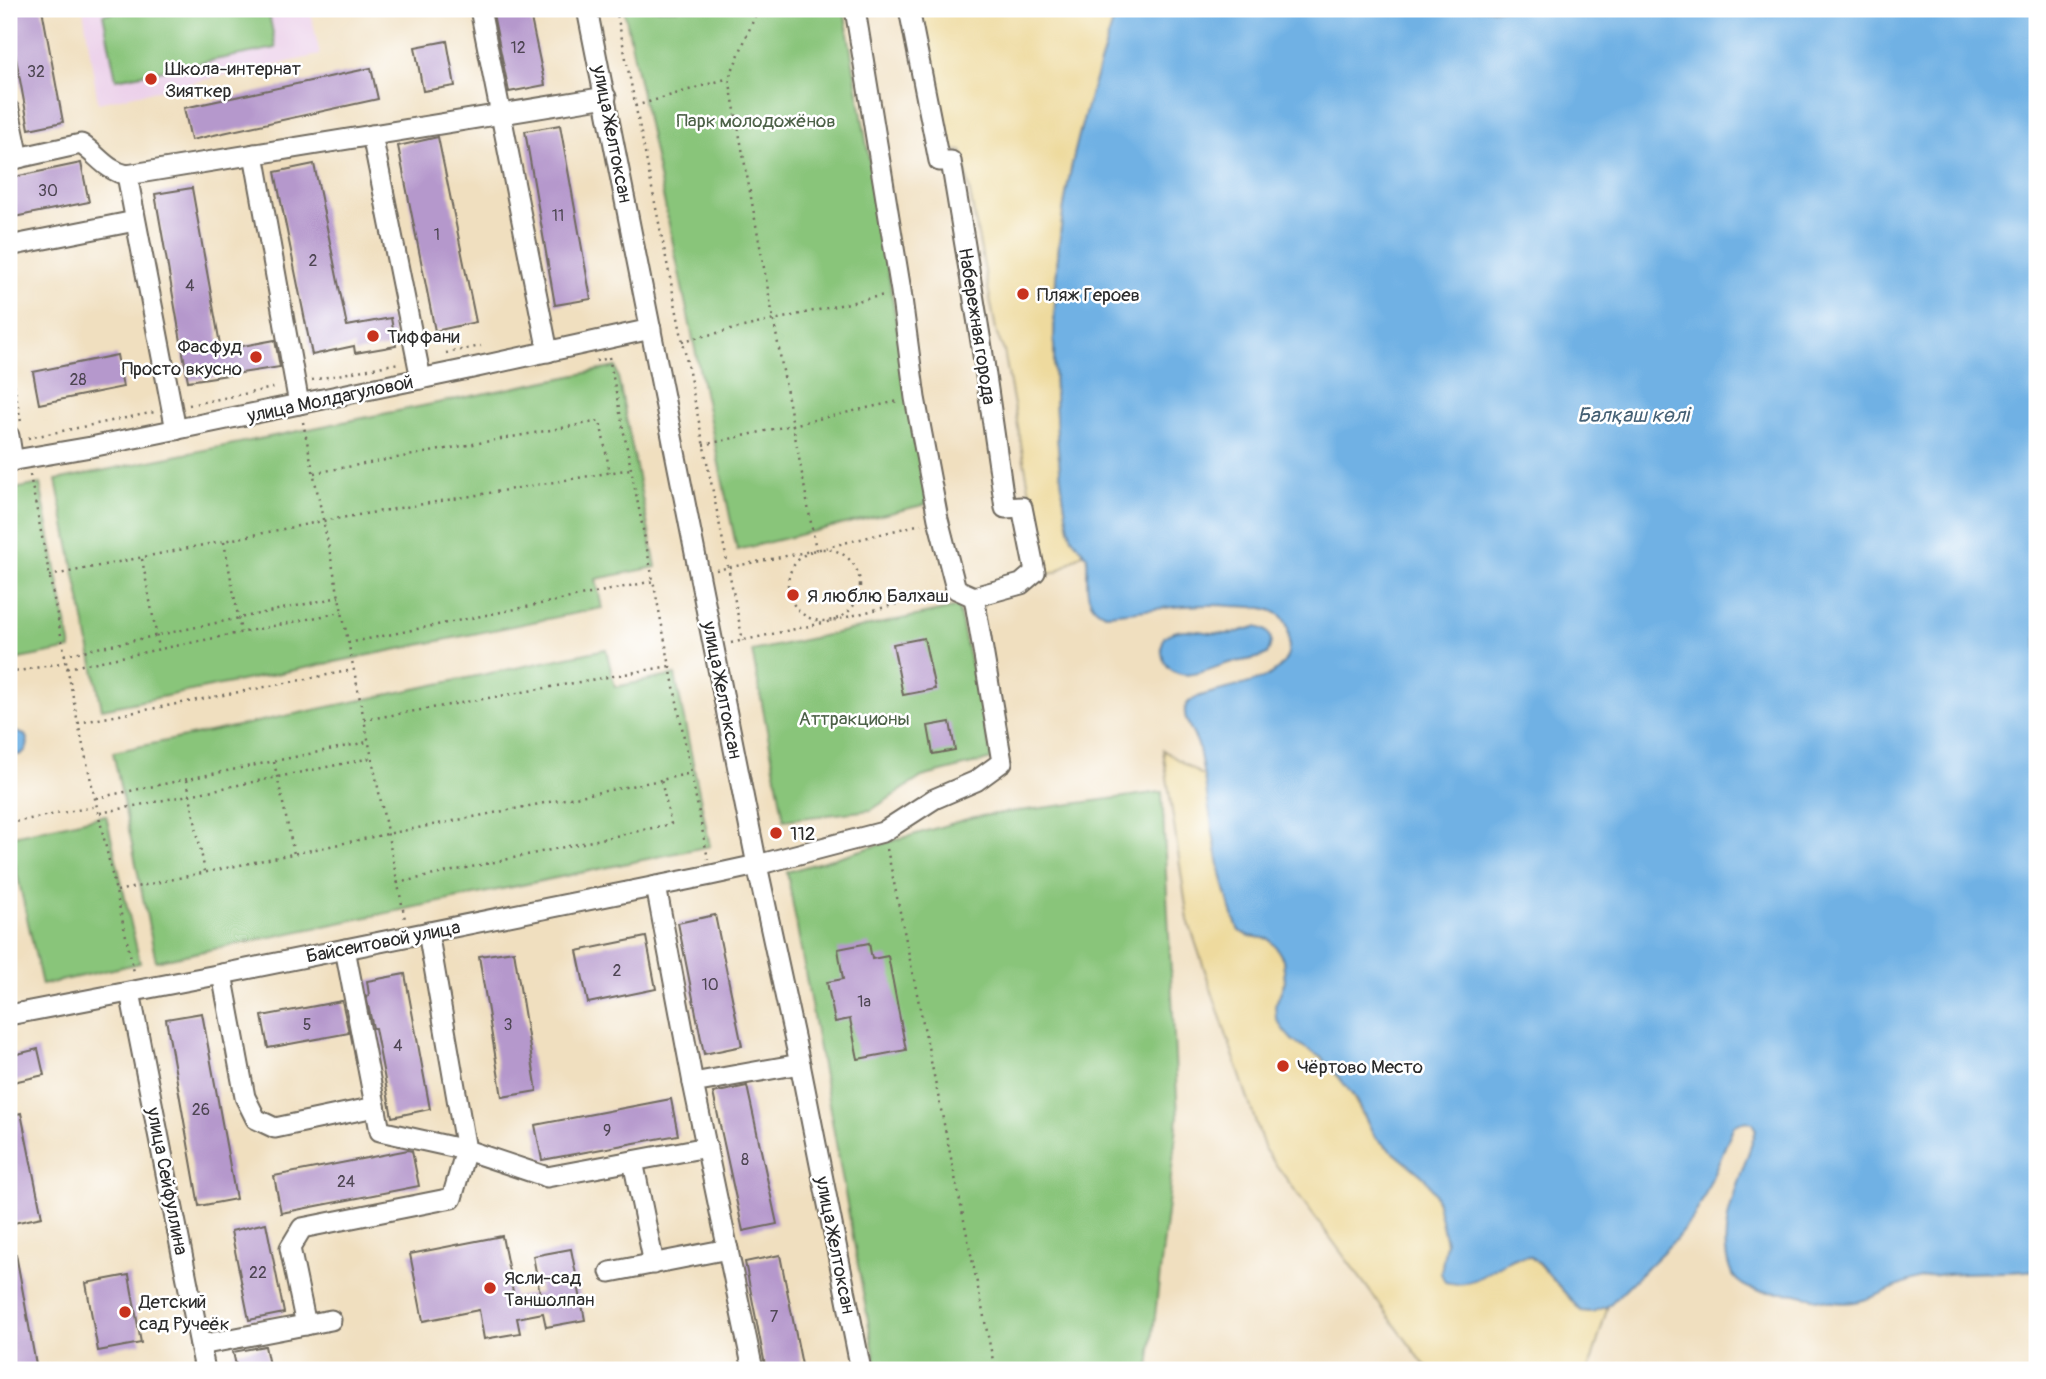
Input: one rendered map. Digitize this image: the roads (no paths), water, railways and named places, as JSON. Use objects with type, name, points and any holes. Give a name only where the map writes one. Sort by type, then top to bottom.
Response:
[{"type":"street","points":[[480,9],[548,352]]},
{"type":"street","name":"улица Желтоксан","points":[[587,9],[701,572],[757,865],[861,1370]]},
{"type":"street","points":[[855,9],[901,291],[915,398],[938,519],[956,589],[975,597]]},
{"type":"street","name":"Набережная города","points":[[909,9],[939,161],[951,161],[1005,509],[1022,507],[1035,572],[1021,584],[975,597]]},
{"type":"street","points":[[9,110],[14,159],[81,144],[108,167],[127,175],[606,97]]},
{"type":"street","points":[[372,135],[421,379]]},
{"type":"street","points":[[254,154],[299,404]]},
{"type":"street","points":[[127,175],[176,430]]},
{"type":"street","points":[[9,246],[135,221]]},
{"type":"street","name":"улица Молдагуловой","points":[[16,460],[176,430],[651,329]]},
{"type":"street","points":[[9,436],[16,460]]},
{"type":"street","name":"Байсеитовой улица","points":[[9,1015],[711,875],[883,832],[934,799],[976,781],[1002,762],[975,597]]},
{"type":"street","points":[[656,886],[752,1370]]},
{"type":"street","points":[[306,1325],[290,1248],[302,1228],[452,1198],[466,1150],[428,932]]},
{"type":"street","points":[[345,949],[380,1131],[466,1150],[547,1177],[706,1147]]},
{"type":"street","points":[[222,974],[245,1097],[256,1119],[275,1128],[375,1107]]},
{"type":"street","name":"улица Сейфуллина","points":[[134,992],[205,1370]]},
{"type":"street","points":[[693,1083],[800,1064]]},
{"type":"street","points":[[633,1161],[654,1264]]},
{"type":"street","points":[[610,1272],[728,1249]]},
{"type":"street","points":[[200,1345],[331,1320]]},
{"type":"water","name":"Балқаш көлі","points":[[1117,9],[2037,9],[2037,1270],[1930,1276],[1910,1281],[1865,1300],[1848,1303],[1746,1287],[1730,1270],[1726,1235],[1732,1199],[1756,1130],[1752,1123],[1746,1121],[1734,1125],[1693,1218],[1676,1239],[1608,1306],[1592,1312],[1581,1311],[1538,1262],[1529,1256],[1512,1259],[1472,1281],[1454,1284],[1445,1282],[1441,1273],[1446,1242],[1435,1194],[1425,1178],[1375,1137],[1356,1099],[1322,1058],[1292,1040],[1284,1031],[1276,1018],[1275,1006],[1285,981],[1283,959],[1269,939],[1239,931],[1224,887],[1199,749],[1186,719],[1185,709],[1190,701],[1203,695],[1257,681],[1274,672],[1285,661],[1289,644],[1286,623],[1282,617],[1270,610],[1216,605],[1105,614],[1097,610],[1089,597],[1087,556],[1072,538],[1069,528],[1060,473],[1055,388],[1054,331],[1059,246],[1077,143]]},
{"type":"water","points":[[1256,627],[1268,633],[1271,640],[1267,654],[1258,658],[1188,675],[1172,670],[1163,657],[1164,637],[1171,633],[1193,630],[1228,634]]},
{"type":"water","points":[[14,731],[25,735],[27,741],[26,749],[19,755],[9,754],[9,733]]},
{"type":"place","name":"Школа-интернат Зияткер","points":[[151,79]]},
{"type":"place","name":"Пляж Героев","points":[[1023,294]]},
{"type":"place","name":"Тиффани","points":[[373,336]]},
{"type":"place","name":"Фасфуд Просто вкусно","points":[[256,357]]},
{"type":"place","name":"Я люблю Балхаш","points":[[793,595]]},
{"type":"place","name":"112","points":[[776,833]]},
{"type":"place","name":"Чёртово Место","points":[[1283,1066]]},
{"type":"place","name":"Ясли-сад Таншолпан","points":[[490,1288]]},
{"type":"place","name":"Детский сад Ручеёк","points":[[125,1312]]},
{"type":"park label","name":"Парк молодожёнов","points":[[756,120]]},
{"type":"park label","name":"Аттракционы","points":[[854,718]]}]
